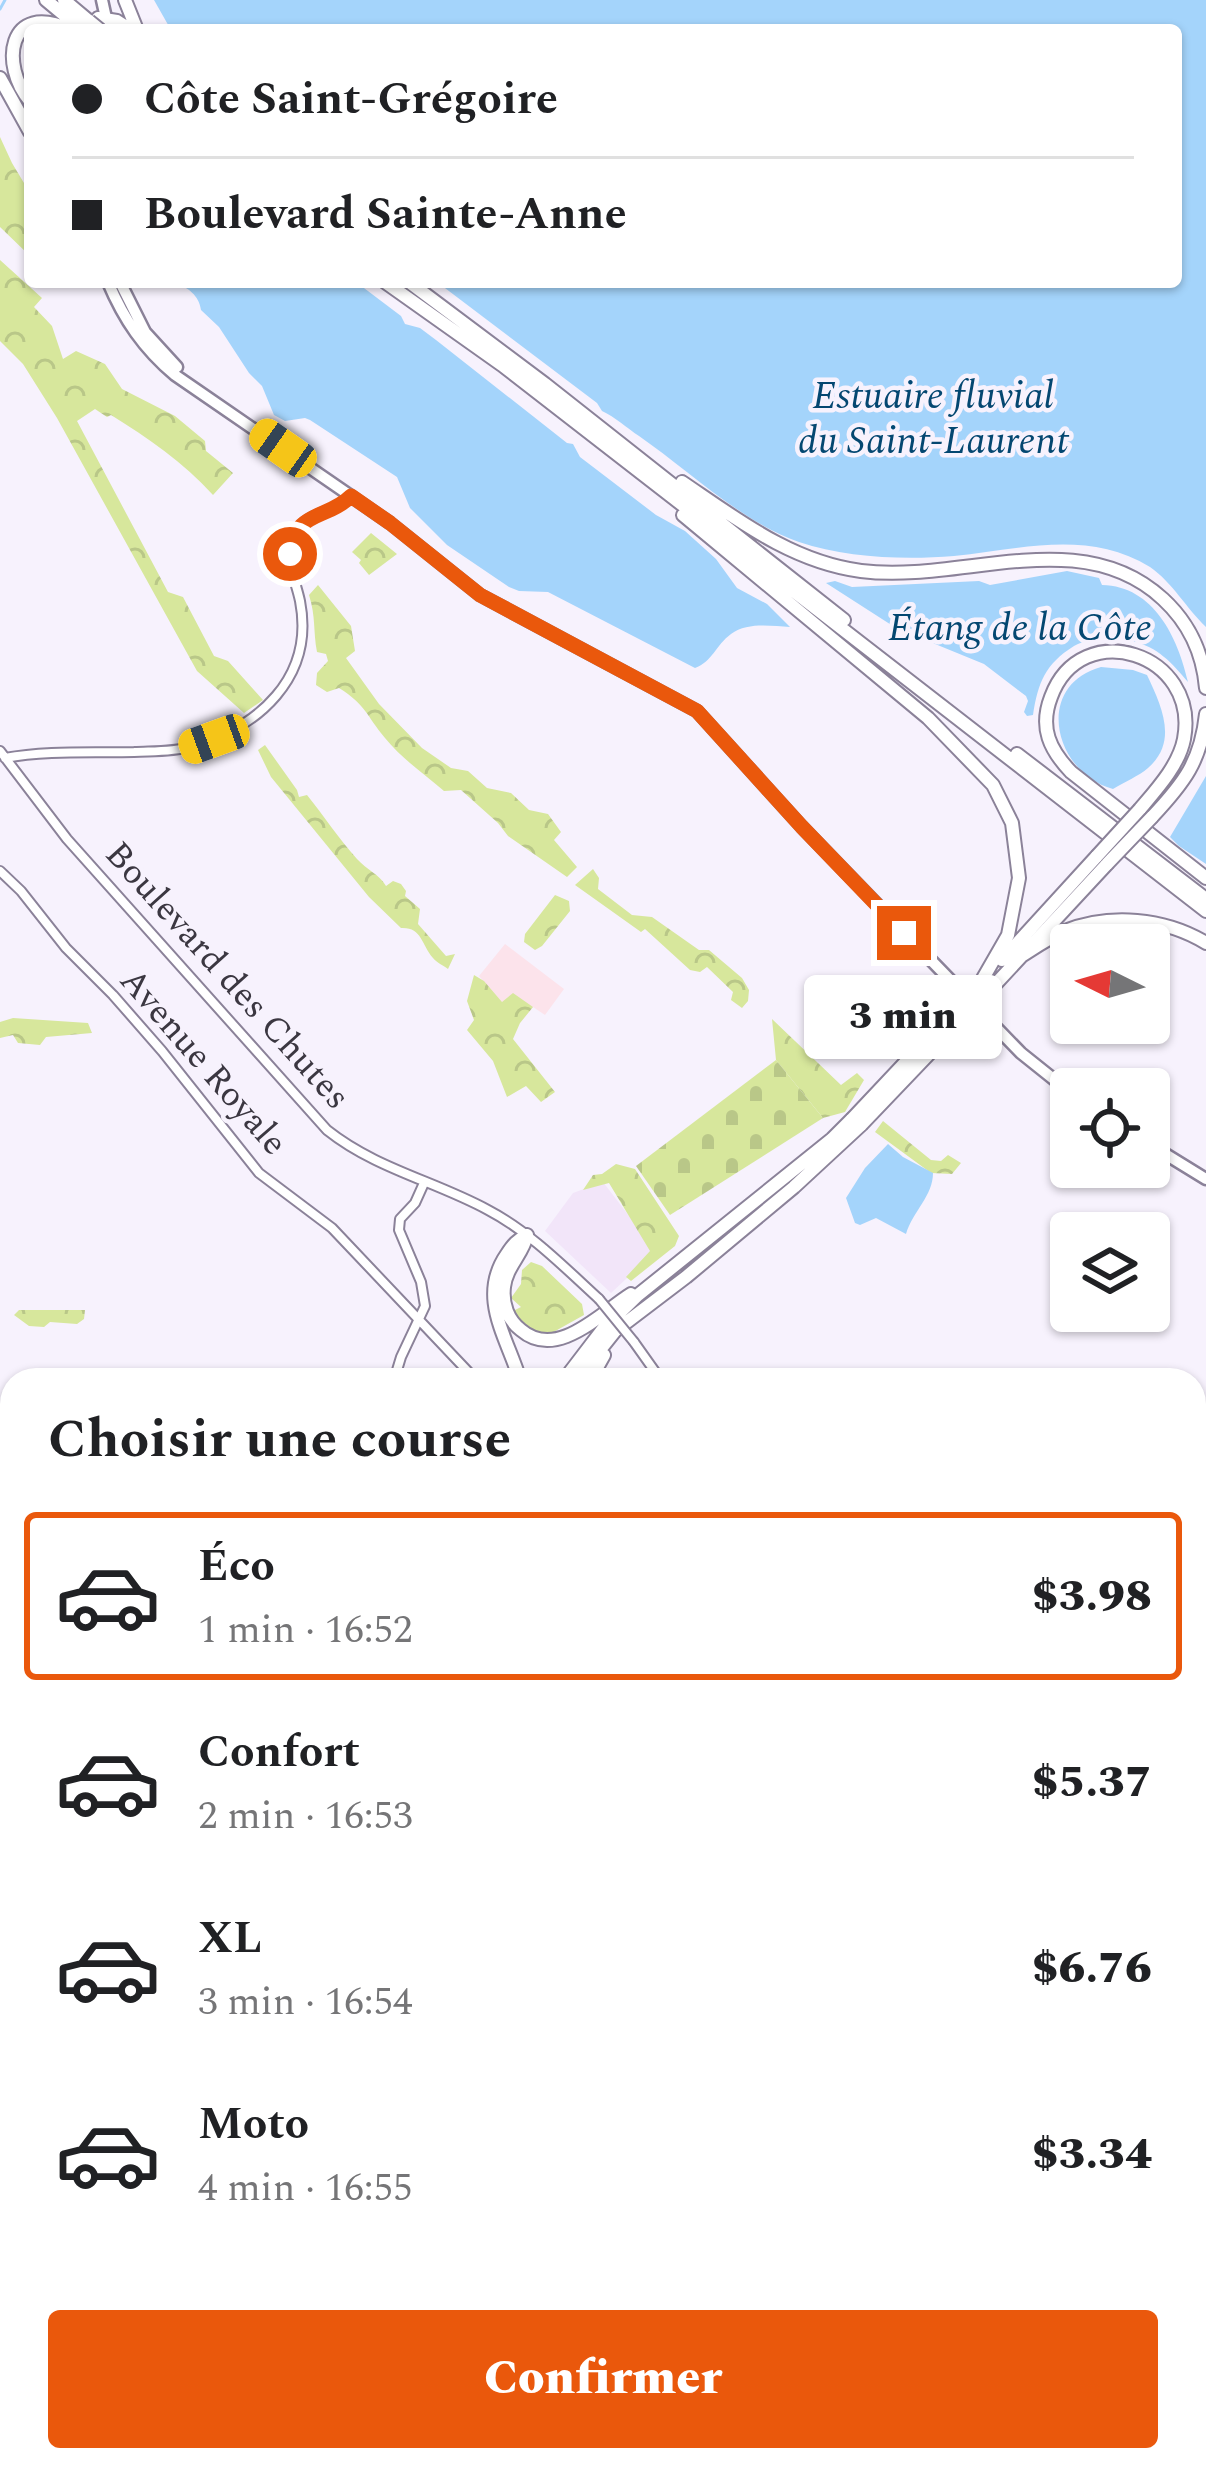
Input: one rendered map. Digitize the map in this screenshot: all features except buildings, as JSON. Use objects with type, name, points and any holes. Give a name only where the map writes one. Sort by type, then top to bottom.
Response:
[{"type":"highway","points":[[46,0],[94,24]]},
{"type":"highway","points":[[64,0],[95,24]]},
{"type":"highway","points":[[24,96],[9,76],[3,50],[8,30],[21,18],[38,14],[62,24]]},
{"type":"highway","points":[[0,78],[24,121]]},
{"type":"highway","points":[[393,288],[502,365],[1206,911]]},
{"type":"highway","points":[[418,288],[1206,899]]},
{"type":"highway","points":[[502,365],[928,718],[993,784],[1012,823],[1019,878],[1008,935],[985,986]]},
{"type":"highway","points":[[592,422],[768,540],[831,565],[916,572],[1072,560],[1127,574],[1155,592],[1180,617],[1197,648],[1206,688]]},
{"type":"highway","points":[[1146,813],[1184,739],[1185,712],[1179,691],[1154,662],[1136,653],[1110,651],[1089,656],[1057,682],[1048,704],[1046,728],[1053,754],[1206,878]]},
{"type":"highway","points":[[572,1368],[603,1329],[794,1187],[857,1122],[1146,813],[1180,787],[1200,747],[1206,714]]},
{"type":"highway","points":[[1023,955],[1102,860]]},
{"type":"highway","points":[[985,986],[1023,955],[1066,930],[1092,922],[1150,922],[1206,943]]},
{"type":"highway","points":[[527,1235],[508,1272],[504,1303],[510,1318],[529,1336],[562,1337],[581,1330],[630,1294],[643,1300]]},
{"type":"highway","points":[[516,1368],[495,1317],[493,1291],[502,1260],[527,1235]]},
{"type":"highway","points":[[585,1368],[643,1300]]},
{"type":"highway","points":[[597,1368],[643,1300]]},
{"type":"main road","points":[[111,288],[128,325],[175,375],[390,523],[480,595],[697,711],[802,827],[1021,1052],[1050,1076]]},
{"type":"main road","points":[[123,288],[158,349],[215,401]]},
{"type":"main road","points":[[1170,1157],[1206,1179]]},
{"type":"street","points":[[2,755],[185,749],[252,719],[282,689],[302,644],[301,604],[290,566],[290,546],[297,530],[308,518],[351,496]]},
{"type":"street","name":"Boulevard des Chutes","points":[[2,755],[67,838],[327,1130],[363,1155],[489,1210],[527,1235],[599,1299],[652,1368]]},
{"type":"street","name":"Avenue Royale","points":[[0,871],[162,1051],[259,1173],[332,1228],[465,1368]]},
{"type":"street","points":[[398,1368],[425,1306],[421,1282],[403,1244],[400,1219],[415,1203],[424,1183]]},
{"type":"shaded area","points":[[505,944],[564,989],[545,1015],[533,1007],[520,1023],[479,976]]},
{"type":"shaded area","points":[[603,1182],[656,1251],[611,1293],[545,1231],[573,1193]]},
{"type":"green space","points":[[0,137],[24,183],[24,250],[0,227]]},
{"type":"green space","points":[[0,260],[24,282],[24,288],[42,298],[34,307],[52,326],[63,359],[76,351],[105,364],[122,389],[175,416],[233,473],[213,495],[165,451],[111,415],[95,409],[77,421],[168,592],[183,597],[214,656],[228,661],[263,700],[244,713],[197,671],[57,418],[23,364],[0,341]]},
{"type":"green space","points":[[371,533],[397,554],[369,575],[352,552]]},
{"type":"green space","points":[[318,585],[351,626],[355,651],[346,658],[379,704],[422,748],[451,768],[468,771],[487,788],[511,793],[529,810],[548,814],[561,832],[554,840],[577,867],[567,877],[508,836],[461,790],[444,791],[413,766],[348,694],[339,688],[327,692],[316,685],[317,673],[328,661],[326,654],[317,652],[309,595]]},
{"type":"green space","points":[[265,745],[299,797],[307,795],[357,859],[386,886],[393,881],[401,884],[405,896],[420,909],[418,924],[446,956],[455,954],[448,969],[433,958],[417,933],[401,928],[369,897],[271,777],[258,750]]},
{"type":"green space","points":[[593,869],[599,878],[598,889],[632,915],[652,917],[699,950],[709,950],[742,978],[749,990],[742,1008],[707,967],[700,972],[690,970],[645,929],[641,932],[575,885]]},
{"type":"green space","points":[[555,895],[569,901],[570,911],[535,950],[524,942],[525,934]]},
{"type":"green space","points":[[474,975],[502,1002],[513,993],[533,1007],[513,1039],[555,1092],[541,1102],[526,1086],[507,1097],[493,1061],[467,1030],[474,1020],[467,1001]]},
{"type":"green space","points":[[13,1018],[88,1023],[92,1033],[46,1037],[40,1045],[18,1043],[13,1035],[0,1038],[0,1022]]},
{"type":"green space","points":[[772,1019],[841,1085],[857,1073],[864,1080],[845,1112],[823,1118],[776,1060]]},
{"type":"green space","points":[[776,1060],[823,1118],[670,1215],[636,1166]]},
{"type":"green space","points":[[883,1121],[931,1160],[941,1161],[948,1155],[961,1163],[952,1174],[931,1173],[875,1132]]},
{"type":"green space","points":[[616,1164],[635,1169],[679,1236],[675,1246],[631,1281],[626,1277],[650,1251],[609,1183],[583,1190],[593,1175]]},
{"type":"green space","points":[[531,1262],[542,1266],[582,1304],[584,1315],[550,1334],[528,1330],[514,1314],[521,1307],[511,1298],[521,1284],[522,1270]]},
{"type":"green space","points":[[19,1310],[85,1310],[77,1324],[50,1322],[44,1327],[29,1326],[14,1315]]},
{"type":"water","name":"Estuaire fluvial du Saint-Laurent","points":[[154,0],[1206,0],[1206,627],[1150,567],[1103,548],[1029,546],[896,558],[836,552],[778,533],[737,509],[602,411],[445,288],[1182,288],[1182,24],[168,24]]},
{"type":"water","name":"Étang de la Côte","points":[[184,288],[364,288],[405,324],[420,328],[573,444],[580,457],[656,515],[685,531],[716,559],[737,588],[767,604],[790,627],[737,630],[695,668],[548,592],[509,587],[447,545],[410,508],[397,477],[310,420],[285,421],[274,415],[262,386]]},
{"type":"water","name":"Étang de la Côte","points":[[1067,571],[1099,578],[1102,585],[1136,594],[1149,605],[1170,632],[1188,682],[1149,647],[1103,634],[1056,660],[1041,684],[1033,715],[1027,716],[1026,696],[984,664],[896,628],[826,583],[852,587],[979,581],[990,585]]},
{"type":"water","points":[[1101,667],[1147,675],[1164,723],[1163,746],[1157,757],[1144,771],[1113,789],[1077,766],[1059,729],[1066,692],[1080,677]]},
{"type":"water","points":[[1206,776],[1206,864],[1170,837]]},
{"type":"water","points":[[888,1144],[933,1173],[930,1189],[906,1234],[876,1218],[855,1223],[846,1198]]},
{"type":"waterway","points":[[0,9],[5,0]]},
{"type":"route","points":[[290,554],[297,530],[308,518],[351,496],[480,595],[697,711],[904,933]]}]
